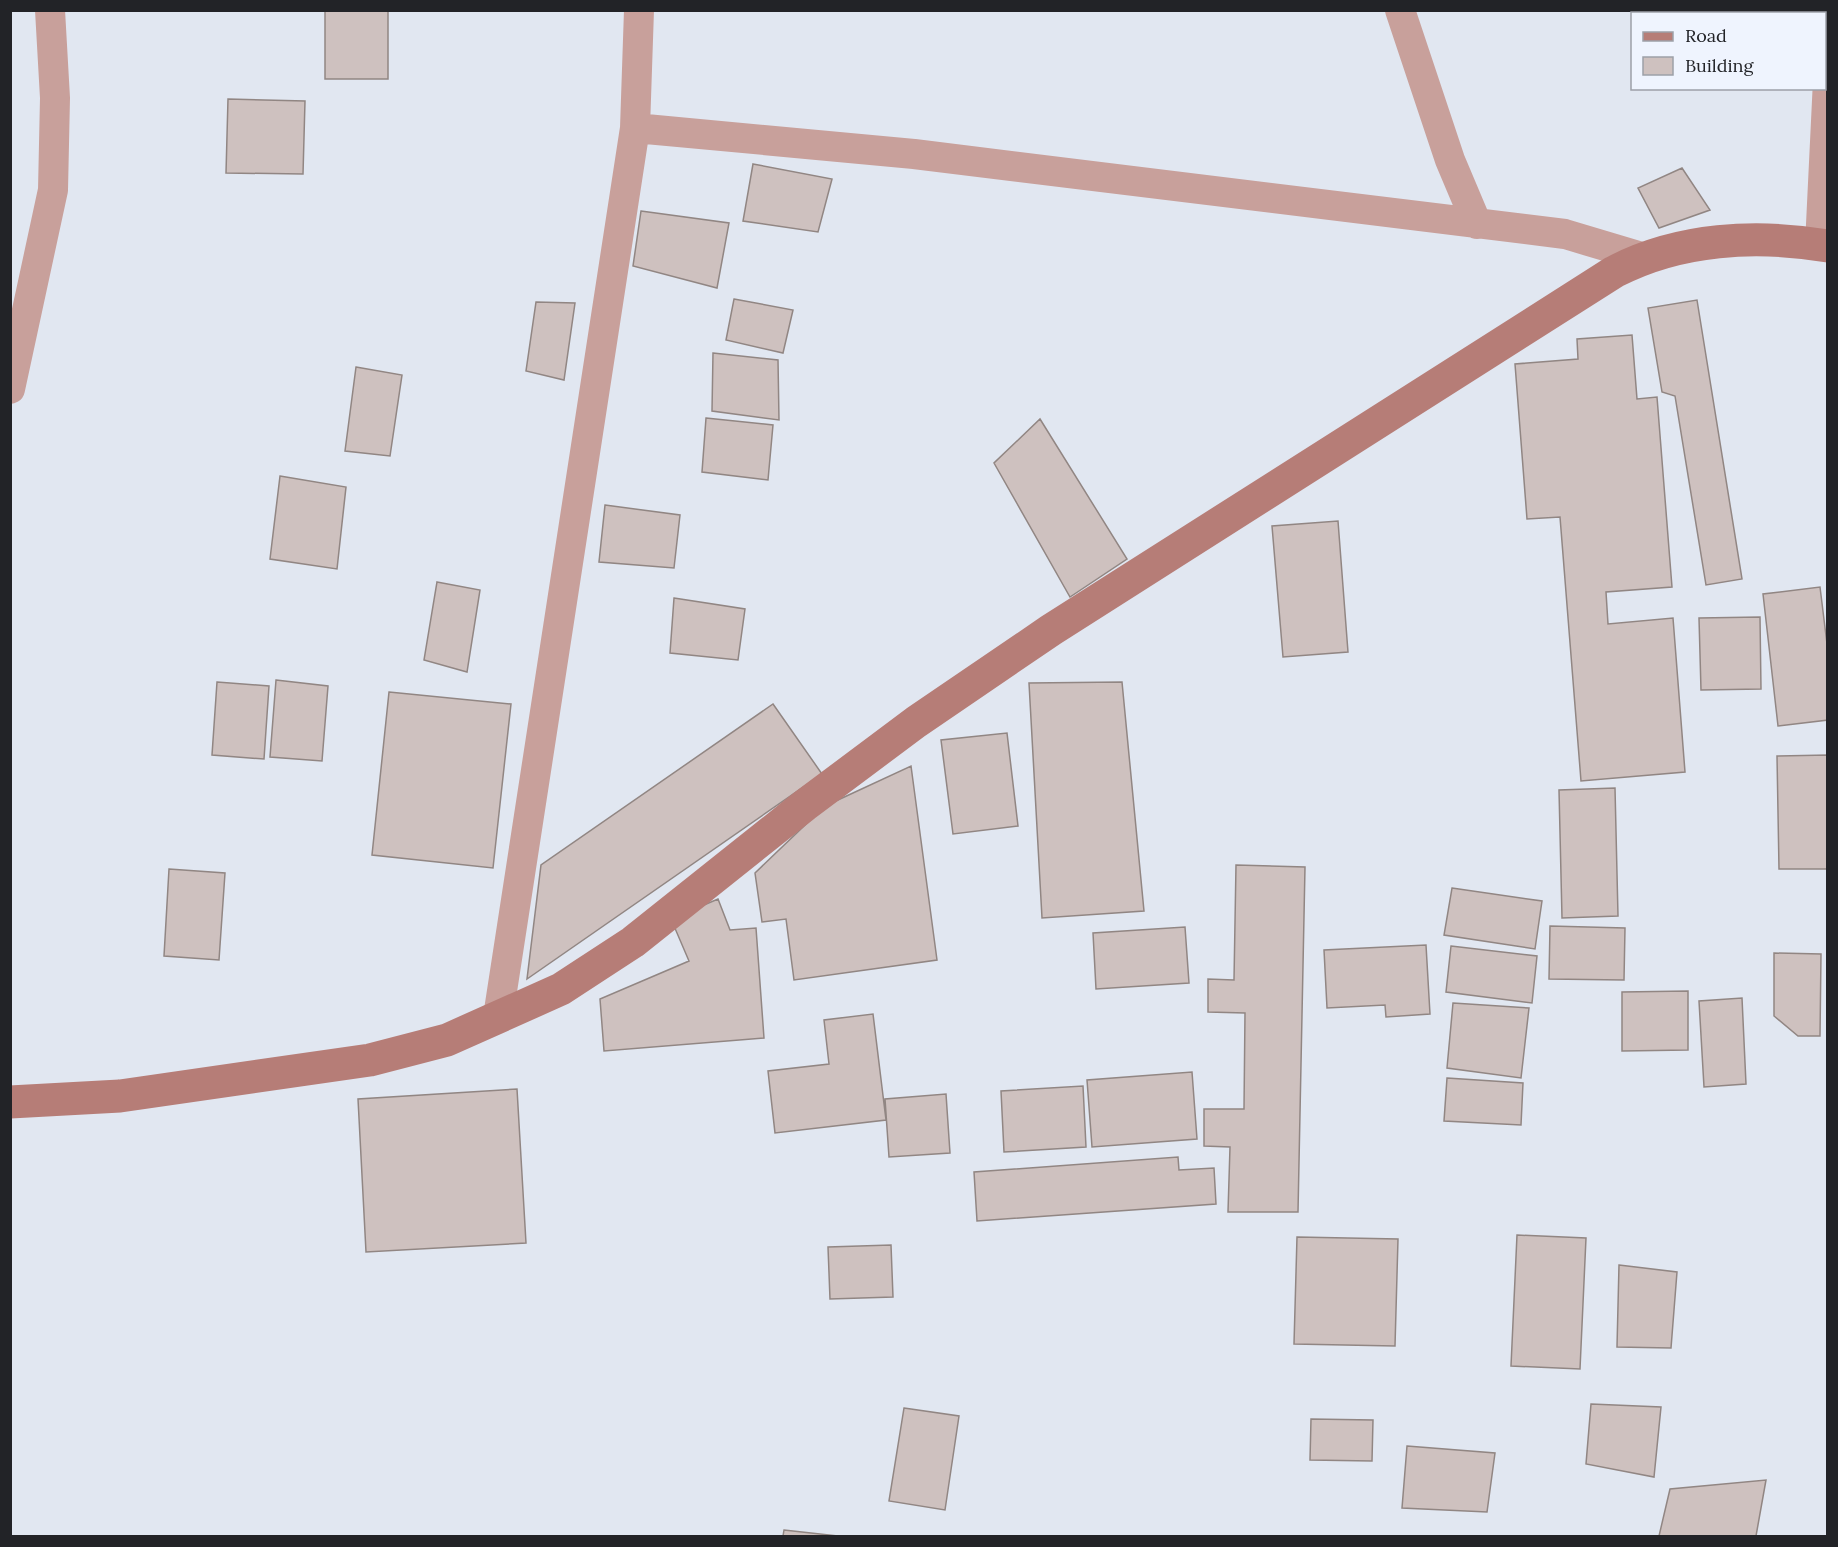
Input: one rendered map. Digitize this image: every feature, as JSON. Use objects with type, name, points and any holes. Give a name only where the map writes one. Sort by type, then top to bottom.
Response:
[{"type":"street","points":[[10,389],[53,190],[55,98],[50,10]]},
{"type":"street","points":[[498,1017],[635,128],[639,10]]},
{"type":"street","points":[[1400,10],[1450,159],[1477,224]]},
{"type":"street","points":[[10,1102],[120,1096],[370,1060],[447,1040],[561,989],[633,942],[888,742],[1051,630],[1614,272],[1642,257],[1669,250],[1739,239],[1824,245],[1827,80]]},
{"type":"street","points":[[635,128],[914,154],[1565,234],[1642,257]]},
{"type":"building","points":[[325,10],[388,10],[388,79],[325,79]]},
{"type":"building","points":[[228,99],[305,101],[303,174],[226,173]]},
{"type":"building","points":[[753,164],[832,179],[818,232],[743,221]]},
{"type":"building","points":[[1682,168],[1710,210],[1659,228],[1638,188]]},
{"type":"building","points":[[641,211],[729,223],[717,288],[633,266]]},
{"type":"building","points":[[734,299],[793,310],[783,353],[726,340]]},
{"type":"building","points":[[1697,300],[1742,579],[1706,585],[1675,396],[1662,392],[1648,308]]},
{"type":"building","points":[[536,302],[575,303],[564,380],[526,371]]},
{"type":"building","points":[[1632,335],[1637,399],[1657,397],[1672,587],[1606,592],[1608,624],[1673,618],[1685,772],[1581,781],[1560,517],[1527,519],[1515,364],[1578,359],[1577,339]]},
{"type":"building","points":[[713,353],[778,360],[779,420],[712,411]]},
{"type":"building","points":[[356,367],[402,375],[390,456],[345,451]]},
{"type":"building","points":[[706,418],[773,425],[768,480],[702,472]]},
{"type":"building","points":[[1040,419],[1127,559],[1070,597],[994,463]]},
{"type":"building","points":[[280,476],[346,487],[337,569],[270,559]]},
{"type":"building","points":[[605,505],[680,515],[674,568],[599,562]]},
{"type":"building","points":[[1338,521],[1348,652],[1283,657],[1272,526]]},
{"type":"building","points":[[437,582],[480,590],[467,672],[424,660]]},
{"type":"building","points":[[1820,587],[1828,652],[1828,720],[1778,726],[1763,594]]},
{"type":"building","points":[[674,598],[745,609],[738,660],[670,653]]},
{"type":"building","points":[[1760,617],[1761,689],[1701,690],[1699,618]]},
{"type":"building","points":[[276,680],[328,686],[322,761],[270,757]]},
{"type":"building","points":[[217,682],[269,686],[264,759],[212,755]]},
{"type":"building","points":[[1122,682],[1144,911],[1042,918],[1029,683]]},
{"type":"building","points":[[389,692],[511,704],[493,868],[372,855]]},
{"type":"building","points":[[773,704],[822,774],[527,979],[541,865]]},
{"type":"building","points":[[1007,733],[1018,826],[953,834],[941,740]]},
{"type":"building","points":[[1828,755],[1828,869],[1779,869],[1777,756]]},
{"type":"building","points":[[911,766],[937,960],[794,980],[786,919],[762,922],[755,873],[825,806]]},
{"type":"building","points":[[1615,788],[1618,916],[1562,918],[1559,790]]},
{"type":"building","points":[[1236,865],[1305,867],[1298,1212],[1228,1212],[1230,1147],[1204,1146],[1204,1109],[1244,1109],[1245,1013],[1208,1012],[1208,979],[1234,980]]},
{"type":"building","points":[[169,869],[225,873],[219,960],[164,956]]},
{"type":"building","points":[[1452,888],[1542,901],[1535,949],[1444,935]]},
{"type":"building","points":[[718,899],[730,930],[756,928],[764,1038],[604,1051],[600,999],[689,961],[671,919]]},
{"type":"building","points":[[1550,926],[1625,928],[1624,980],[1549,979]]},
{"type":"building","points":[[1185,927],[1189,983],[1096,989],[1093,933]]},
{"type":"building","points":[[1426,945],[1430,1014],[1386,1017],[1385,1005],[1327,1008],[1324,950]]},
{"type":"building","points":[[1451,946],[1537,956],[1532,1003],[1446,992]]},
{"type":"building","points":[[1774,953],[1821,954],[1820,1036],[1798,1036],[1774,1016]]},
{"type":"building","points":[[1688,991],[1688,1050],[1622,1051],[1622,992]]},
{"type":"building","points":[[1742,998],[1746,1084],[1704,1087],[1699,1001]]},
{"type":"building","points":[[1453,1003],[1529,1008],[1521,1078],[1447,1068]]},
{"type":"building","points":[[873,1014],[886,1120],[775,1133],[768,1071],[829,1064],[824,1020]]},
{"type":"building","points":[[1192,1072],[1197,1139],[1092,1147],[1087,1080]]},
{"type":"building","points":[[1447,1078],[1523,1083],[1521,1125],[1444,1121]]},
{"type":"building","points":[[1083,1086],[1086,1147],[1004,1152],[1001,1091]]},
{"type":"building","points":[[517,1089],[526,1243],[366,1252],[358,1099]]},
{"type":"building","points":[[946,1094],[950,1153],[889,1157],[885,1099]]},
{"type":"building","points":[[1178,1157],[1179,1170],[1214,1168],[1216,1204],[977,1221],[974,1172]]},
{"type":"building","points":[[1517,1235],[1586,1238],[1580,1369],[1511,1366]]},
{"type":"building","points":[[1297,1237],[1398,1239],[1395,1346],[1294,1344]]},
{"type":"building","points":[[891,1245],[893,1297],[830,1299],[828,1247]]},
{"type":"building","points":[[1619,1265],[1677,1272],[1671,1348],[1617,1347]]},
{"type":"building","points":[[1591,1404],[1661,1407],[1654,1477],[1586,1464]]},
{"type":"building","points":[[904,1408],[959,1416],[945,1510],[889,1501]]},
{"type":"building","points":[[1311,1419],[1373,1420],[1372,1461],[1310,1460]]},
{"type":"building","points":[[1407,1446],[1495,1453],[1487,1512],[1402,1508]]},
{"type":"building","points":[[1766,1480],[1756,1536],[1659,1536],[1670,1489]]},
{"type":"building","points":[[784,1530],[838,1536],[783,1536]]}]
